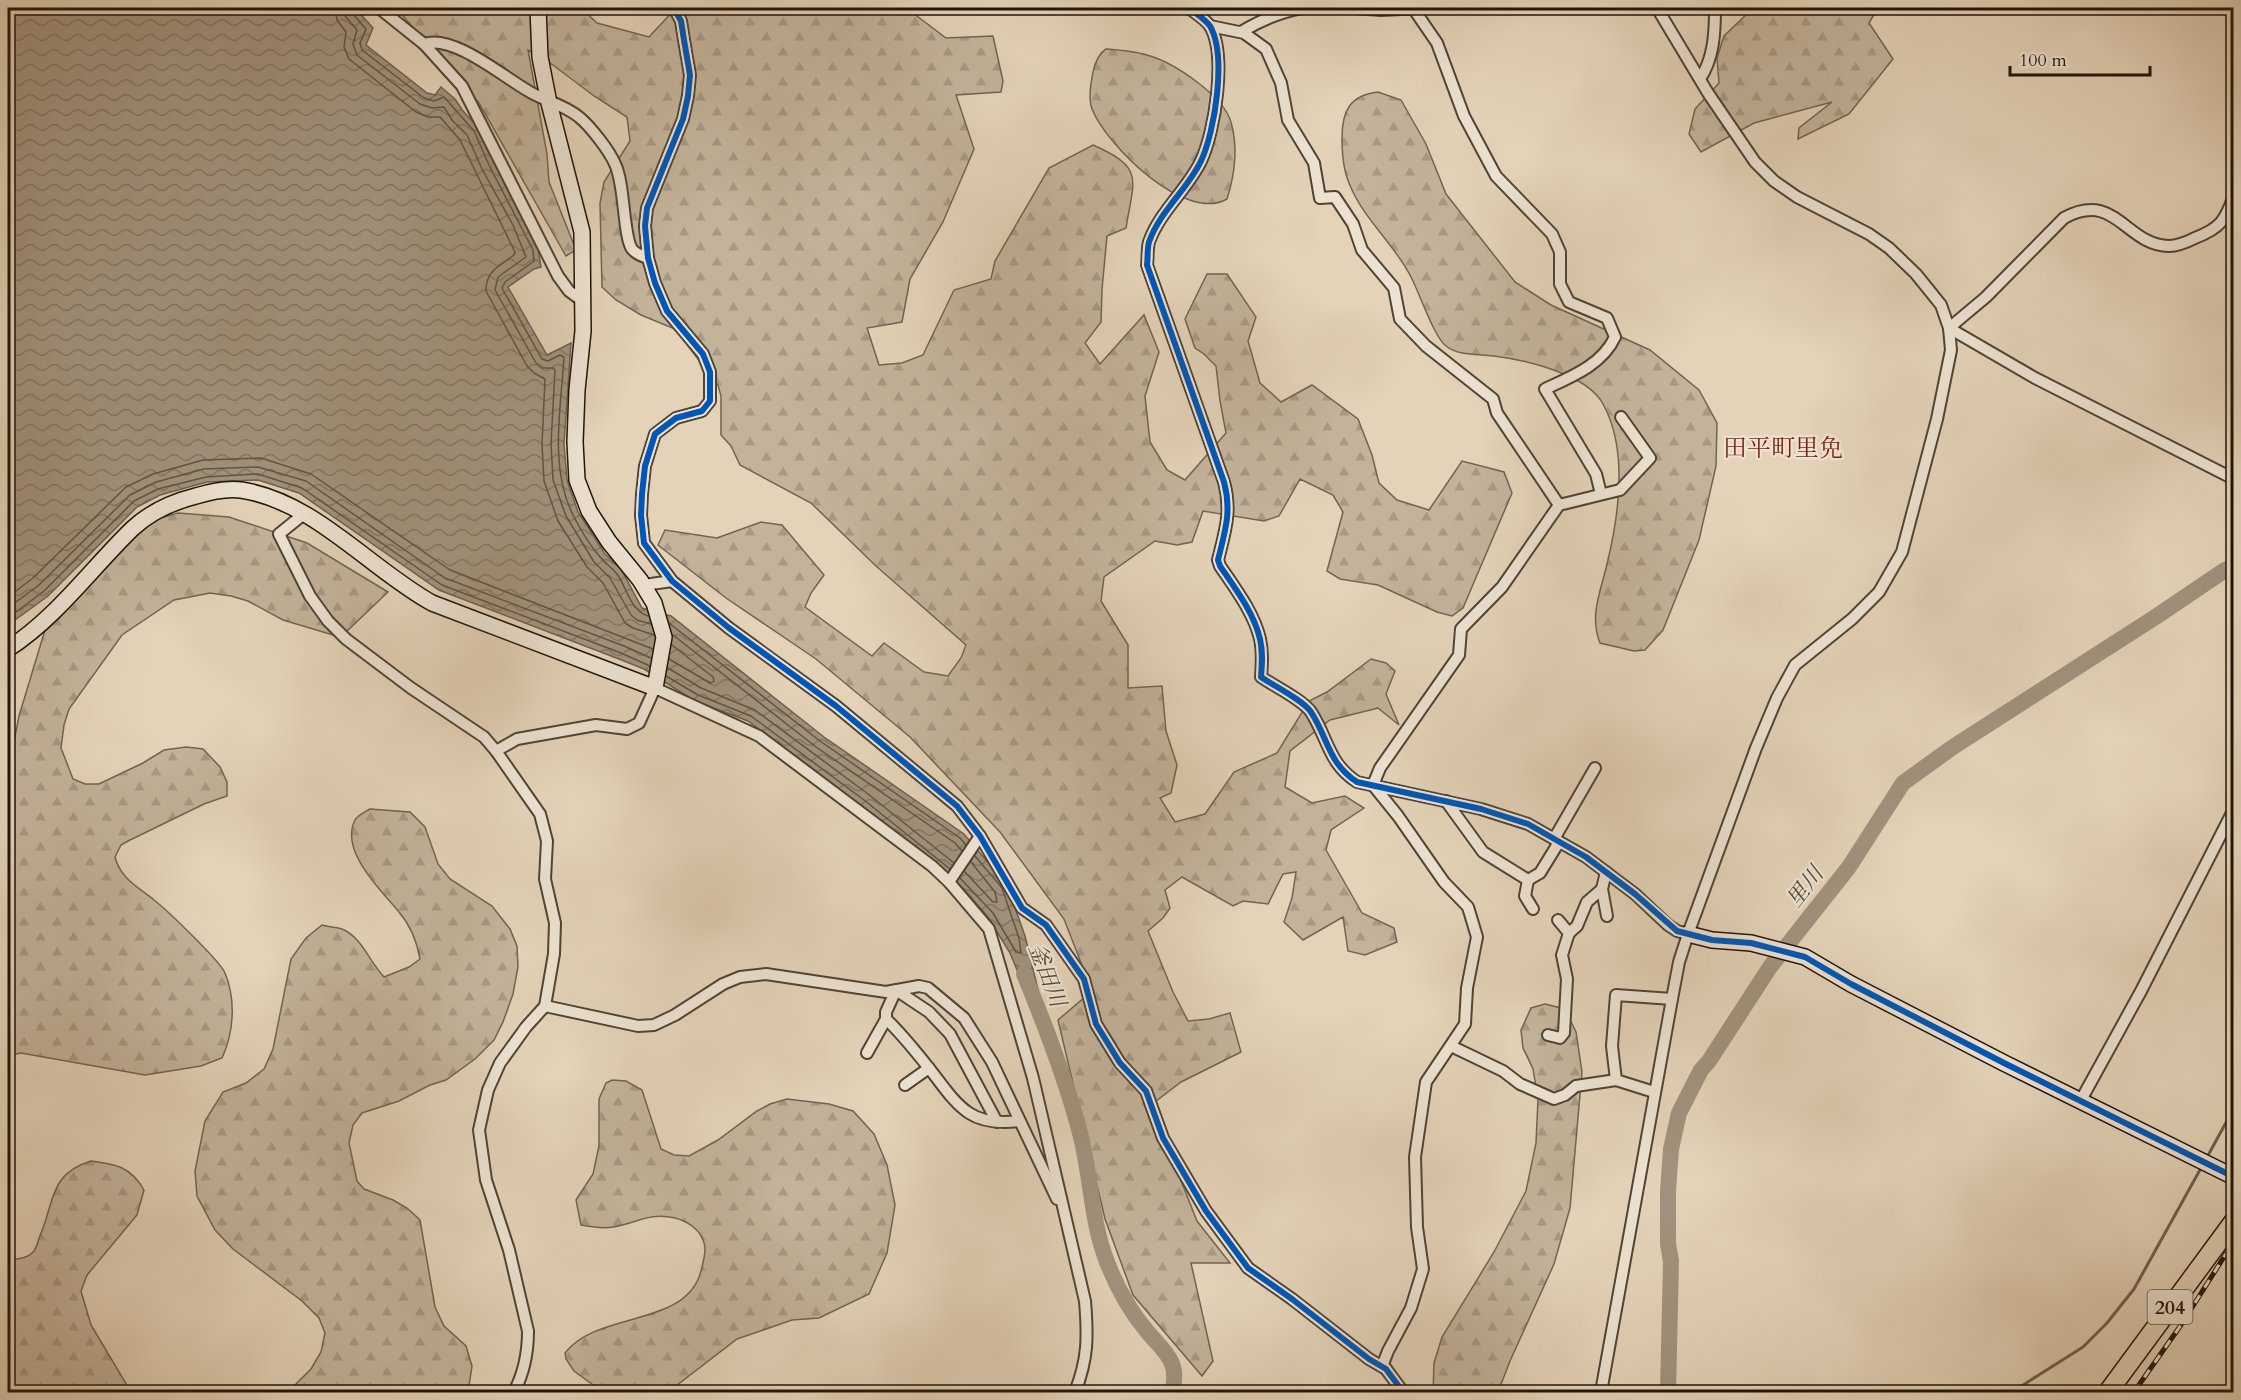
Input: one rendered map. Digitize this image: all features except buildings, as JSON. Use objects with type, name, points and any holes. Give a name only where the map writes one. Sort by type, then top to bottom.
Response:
[{"type":"highway","name":"204","points":[[2108,1392],[2234,1221]]},
{"type":"street","points":[[379,8],[424,44],[462,86],[558,276],[569,291],[584,302]]},
{"type":"street","points":[[496,751],[517,739],[596,725],[627,729],[639,723],[656,683],[664,637],[654,603],[644,585],[609,542],[589,511],[577,480],[575,442],[584,302],[582,232],[549,103],[540,57],[538,8]]},
{"type":"street","points":[[674,8],[681,21],[690,75],[688,96],[683,119],[647,208],[645,226],[648,258],[655,283],[667,311],[703,354],[710,372],[710,401],[702,411],[676,418],[655,434],[645,466],[641,515],[644,543],[672,581],[729,628],[836,706],[957,807],[1022,908],[1046,925],[1084,979],[1096,1024],[1120,1063],[1146,1091],[1163,1138],[1206,1211],[1248,1268],[1369,1359],[1386,1369]]},
{"type":"street","points":[[1189,8],[1210,26],[1241,32],[1266,49],[1281,83],[1288,120],[1314,163],[1320,198],[1335,197],[1353,224],[1362,250],[1394,288],[1400,319],[1426,346],[1493,399],[1497,414],[1559,505]]},
{"type":"street","points":[[1241,32],[1285,11],[1302,8]]},
{"type":"street","points":[[1354,8],[1381,10],[1418,8],[1437,43],[1464,117],[1496,176],[1552,234],[1560,252],[1560,284],[1569,302],[1607,318],[1615,337],[1611,345],[1584,372],[1545,389],[1596,474],[1601,494]]},
{"type":"street","points":[[1601,1392],[1654,1092],[1679,962],[1688,934],[1756,748],[1795,665],[1852,619],[1879,592],[1902,552],[1937,420],[1951,350],[1949,328],[1941,306],[1916,274],[1889,248],[1853,224],[1797,197],[1774,181],[1755,162],[1700,79],[1657,8]]},
{"type":"street","points":[[1700,79],[1709,66],[1715,8]]},
{"type":"street","points":[[1210,26],[1218,56],[1219,84],[1210,134],[1201,160],[1188,183],[1164,214],[1152,236],[1149,244],[1148,265],[1224,482],[1229,513],[1218,560],[1254,622],[1260,638],[1263,654],[1261,677],[1310,711],[1334,760],[1344,773],[1357,782],[1481,808],[1528,824],[1586,857],[1635,894],[1677,931],[1712,940],[1751,943],[1798,954],[1912,1015],[2234,1178]]},
{"type":"street","points":[[424,44],[434,40],[454,47],[549,103],[561,106],[579,117],[615,163],[621,180],[631,248],[648,258]]},
{"type":"street","points":[[1949,328],[2007,277],[2064,218],[2076,211],[2089,208],[2108,213],[2142,237],[2157,244],[2180,245],[2204,235],[2223,222],[2234,196]]},
{"type":"street","points":[[1949,328],[2035,378],[2234,479]]},
{"type":"street","points":[[1373,785],[1380,768],[1459,655],[1461,629],[1502,587],[1559,505],[1620,490],[1650,458],[1621,417]]},
{"type":"street","points":[[8,649],[53,615],[133,528],[155,511],[178,500],[206,493],[239,490],[288,504],[304,513],[409,590],[432,603],[656,683],[759,736],[870,818],[950,881],[989,928],[1033,1078],[1085,1301],[1088,1337],[1083,1369],[1075,1392]]},
{"type":"street","points":[[304,513],[279,534],[310,596],[328,621],[346,639],[411,688],[484,737],[540,814],[547,841],[545,879],[555,923],[554,954],[545,1006],[526,1027],[500,1063],[488,1090],[479,1130],[486,1180],[509,1250],[528,1331],[522,1378],[514,1392]]},
{"type":"street","points":[[644,585],[672,581]]},
{"type":"street","points":[[1533,909],[1525,896],[1528,880],[1540,873],[1595,768]]},
{"type":"street","points":[[1373,785],[1398,816],[1444,882],[1468,907],[1477,931],[1467,988],[1465,1024],[1426,1082],[1415,1157],[1417,1227],[1423,1269],[1411,1308],[1383,1364],[1403,1392]]},
{"type":"street","points":[[1446,801],[1482,852],[1528,880]]},
{"type":"street","points":[[2081,1100],[2141,992],[2234,809]]},
{"type":"street","points":[[950,881],[978,840]]},
{"type":"street","points":[[1606,872],[1602,889],[1607,916]]},
{"type":"street","points":[[1548,1035],[1560,1038],[1564,1033],[1567,979],[1562,955],[1569,933],[1577,926],[1587,903],[1602,889]]},
{"type":"street","points":[[1558,920],[1569,933]]},
{"type":"street","points":[[545,1006],[638,1026],[654,1025],[675,1015],[723,984],[740,977],[766,974],[886,992],[919,986],[928,988],[964,1018],[992,1062],[1065,1216]]},
{"type":"street","points":[[867,1053],[886,1019],[886,1012],[896,990]]},
{"type":"street","points":[[896,990],[929,1012],[950,1034],[997,1122]]},
{"type":"street","points":[[1616,1080],[1612,1046],[1616,995],[1672,999]]},
{"type":"street","points":[[886,1019],[904,1036],[956,1103],[971,1114],[997,1122],[1019,1121]]},
{"type":"street","points":[[1451,1046],[1503,1071],[1520,1084],[1554,1099],[1565,1095],[1576,1086],[1616,1080],[1654,1092]]},
{"type":"street","points":[[905,1085],[929,1068]]},
{"type":"green space","points":[[396,8],[581,8],[597,23],[649,37],[676,8],[913,8],[913,13],[946,38],[993,36],[1003,81],[1001,92],[956,95],[974,149],[943,222],[910,279],[902,322],[867,328],[879,365],[902,363],[923,355],[954,290],[991,279],[995,261],[1049,168],[1093,145],[1110,153],[1128,168],[1133,186],[1126,228],[1107,236],[1101,322],[1085,343],[1100,364],[1144,315],[1159,352],[1145,396],[1150,442],[1167,470],[1185,480],[1226,433],[1216,366],[1195,348],[1185,319],[1207,274],[1227,274],[1256,317],[1248,341],[1260,383],[1281,402],[1312,385],[1358,419],[1372,455],[1379,483],[1397,500],[1429,510],[1462,461],[1504,472],[1512,493],[1463,608],[1452,616],[1437,612],[1378,585],[1340,579],[1327,571],[1343,512],[1333,495],[1300,479],[1279,516],[1264,521],[1203,511],[1192,542],[1177,545],[1155,541],[1104,577],[1101,601],[1128,645],[1128,688],[1162,686],[1166,731],[1177,765],[1171,793],[1160,798],[1175,822],[1205,814],[1234,772],[1277,753],[1309,701],[1327,692],[1371,659],[1386,663],[1395,671],[1386,694],[1399,725],[1378,708],[1330,720],[1290,751],[1285,787],[1312,803],[1345,796],[1364,808],[1331,830],[1326,850],[1362,913],[1394,928],[1397,942],[1365,955],[1348,951],[1343,917],[1303,940],[1284,922],[1292,898],[1296,872],[1283,874],[1268,904],[1243,901],[1233,906],[1182,877],[1165,890],[1170,908],[1163,918],[1148,931],[1173,992],[1188,1021],[1209,1019],[1230,1013],[1241,1052],[1181,1082],[1151,1105],[1197,1221],[1230,1263],[1191,1263],[1213,1361],[1202,1376],[1133,1295],[1105,1219],[1058,1020],[1092,991],[1064,919],[1000,832],[910,737],[816,659],[726,598],[658,545],[665,530],[717,538],[761,522],[782,525],[824,575],[811,593],[805,607],[872,656],[884,643],[924,672],[948,676],[961,658],[966,645],[876,566],[811,503],[740,465],[731,446],[721,435],[721,396],[718,385],[675,329],[641,315],[616,300],[602,287],[600,203],[604,182],[630,141],[627,117],[528,50],[547,154],[549,182],[576,250],[566,256],[479,103]]},
{"type":"green space","points":[[1749,8],[1878,8],[1869,23],[1893,59],[1849,114],[1798,139],[1799,128],[1832,102],[1754,123],[1701,152],[1689,134],[1695,109],[1719,83],[1717,58],[1724,36],[1749,12]]},
{"type":"green space","points":[[1106,49],[1122,50],[1158,59],[1196,81],[1218,101],[1231,122],[1235,151],[1234,170],[1227,199],[1210,204],[1190,200],[1170,191],[1149,177],[1114,142],[1100,124],[1090,100],[1095,65],[1099,56]]},
{"type":"green space","points":[[1378,92],[1401,100],[1426,144],[1446,194],[1515,282],[1551,305],[1650,350],[1699,390],[1717,423],[1716,466],[1699,540],[1663,630],[1645,650],[1634,651],[1600,643],[1597,633],[1597,603],[1615,525],[1619,482],[1616,441],[1603,404],[1584,384],[1555,370],[1507,358],[1456,352],[1441,341],[1404,265],[1362,208],[1345,172],[1342,128],[1346,112],[1354,101]]},
{"type":"green space","points":[[178,513],[229,517],[307,543],[388,592],[347,631],[333,635],[283,620],[248,601],[210,593],[174,600],[122,635],[69,709],[61,748],[73,779],[85,784],[99,784],[164,750],[186,747],[203,749],[220,767],[227,782],[227,796],[204,804],[128,841],[121,845],[115,857],[125,876],[181,924],[214,958],[225,973],[232,1005],[229,1038],[222,1058],[201,1066],[145,1075],[21,1053],[8,1056],[8,773],[19,716],[48,620],[146,522]]},
{"type":"green space","points":[[370,809],[410,812],[425,827],[438,864],[450,879],[492,906],[510,929],[517,946],[518,967],[513,994],[494,1040],[475,1059],[446,1080],[430,1085],[399,1101],[362,1113],[353,1125],[349,1143],[357,1181],[364,1189],[393,1200],[407,1208],[420,1220],[435,1307],[444,1326],[466,1346],[472,1366],[468,1392],[288,1392],[311,1369],[321,1352],[325,1333],[319,1318],[302,1301],[233,1249],[215,1230],[197,1196],[195,1171],[205,1121],[223,1092],[246,1083],[264,1069],[273,1049],[291,959],[306,938],[322,925],[342,929],[355,938],[384,977],[409,967],[420,959],[407,923],[373,882],[357,857],[352,832],[355,820]]},
{"type":"green space","points":[[1545,1004],[1565,1009],[1576,1032],[1582,1072],[1570,1208],[1554,1264],[1498,1392],[1433,1392],[1434,1363],[1442,1337],[1494,1252],[1526,1191],[1536,1143],[1538,1099],[1533,1069],[1523,1048],[1521,1030],[1531,1008]]},
{"type":"green space","points":[[612,1080],[626,1081],[642,1090],[661,1149],[674,1155],[689,1156],[718,1140],[757,1111],[787,1099],[829,1104],[853,1111],[874,1134],[887,1165],[895,1205],[887,1253],[869,1294],[819,1318],[792,1320],[737,1339],[668,1392],[603,1392],[574,1371],[565,1353],[580,1339],[599,1330],[662,1310],[680,1300],[694,1287],[705,1253],[699,1232],[688,1223],[675,1218],[651,1217],[609,1228],[581,1225],[576,1200],[593,1174],[599,1146],[599,1099],[606,1083]]},
{"type":"green space","points":[[91,1161],[122,1168],[134,1176],[144,1190],[137,1215],[87,1275],[81,1291],[91,1325],[131,1392],[8,1392],[8,1260],[25,1257],[34,1251],[60,1182],[77,1167]]},
{"type":"water","points":[[8,8],[355,8],[373,28],[366,45],[427,93],[435,95],[441,87],[455,99],[478,127],[538,249],[541,267],[534,269],[508,287],[547,355],[571,343],[564,444],[567,480],[578,512],[605,554],[621,569],[642,608],[671,616],[824,737],[964,834],[1007,885],[1025,936],[1040,998],[1025,989],[1010,953],[988,917],[963,888],[860,805],[748,721],[695,701],[644,669],[439,590],[299,493],[258,480],[207,482],[160,495],[137,507],[48,596],[8,625]]},
{"type":"waterway","name":"里川","points":[[1668,1392],[1671,1261],[1668,1244],[1668,1191],[1671,1149],[1679,1113],[1701,1070],[1770,967],[1849,867],[1903,783],[1953,747],[2234,566]]},
{"type":"waterway","name":"釜田川","points":[[1024,974],[1055,1052],[1074,1113],[1084,1149],[1094,1214],[1107,1262],[1134,1315],[1169,1357],[1174,1372],[1172,1392]]},
{"type":"waterway","points":[[2206,1159],[2234,1108]]},
{"type":"waterway","points":[[2012,1392],[2083,1347],[2107,1323],[2134,1289],[2201,1168]]},
{"type":"railway","points":[[2134,1392],[2181,1325],[2234,1241]]},
{"type":"cycle path","points":[[674,8],[681,21],[690,75],[688,96],[683,119],[647,208],[645,226],[648,258],[655,283],[667,311],[703,354],[710,372],[710,401],[702,411],[676,418],[655,434],[645,466],[642,494],[641,515],[644,543],[672,581],[729,628],[836,706],[957,806],[980,836],[1022,908],[1046,925],[1084,979],[1096,1024],[1120,1063],[1146,1091],[1163,1138],[1206,1211],[1248,1268],[1369,1359],[1386,1369],[1403,1392]]},
{"type":"cycle path","points":[[1189,8],[1208,23],[1215,39],[1218,74],[1214,113],[1211,131],[1201,161],[1154,231],[1148,245],[1147,265],[1224,482],[1227,512],[1218,560],[1249,610],[1257,629],[1262,649],[1261,677],[1307,707],[1317,722],[1334,758],[1347,775],[1357,782],[1481,809],[1528,824],[1586,857],[1635,894],[1677,931],[1712,940],[1751,943],[1805,957],[1851,984],[2004,1063],[2234,1177]]},
{"type":"district","name":"田平町里免","points":[[1783,448]]}]
